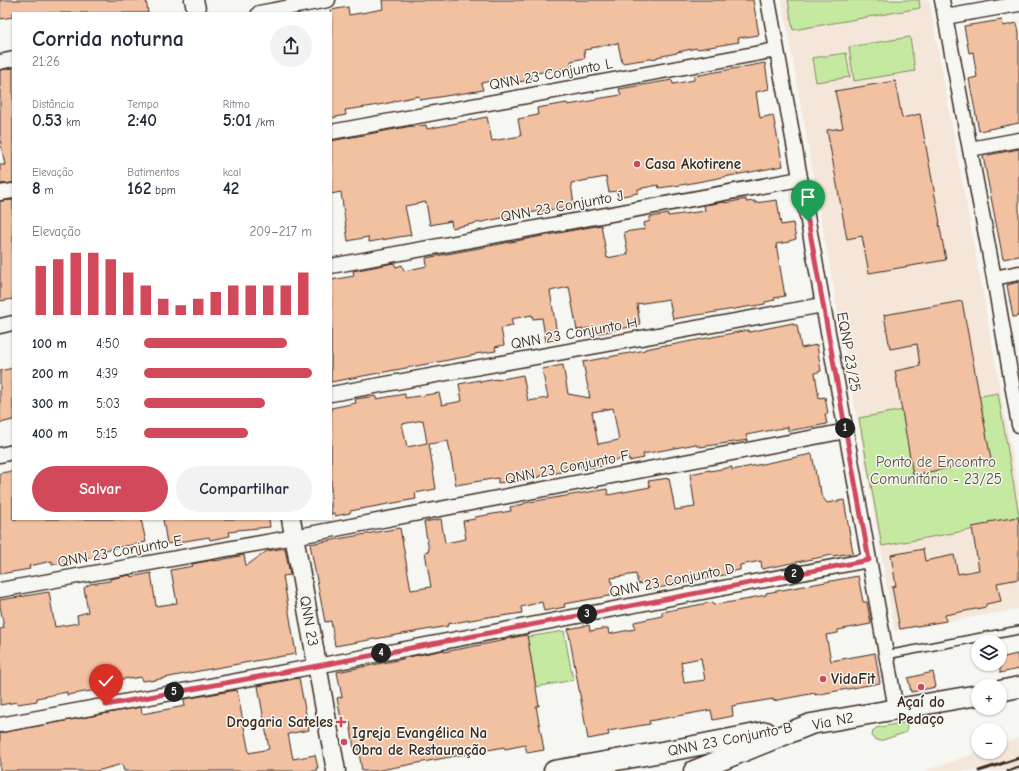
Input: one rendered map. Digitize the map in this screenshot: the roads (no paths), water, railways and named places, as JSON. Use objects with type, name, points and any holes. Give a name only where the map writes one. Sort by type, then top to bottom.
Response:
[{"type":"main road","points":[[1007,690],[1019,687]]},
{"type":"main road","name":"Via N2","points":[[694,771],[811,724],[971,696]]},
{"type":"main road","name":"QNN 23 Conjunto B","points":[[554,771],[811,724]]},
{"type":"street","points":[[194,0],[197,12]]},
{"type":"street","points":[[264,12],[328,0]]},
{"type":"street","name":"EQNP 23/25","points":[[768,0],[896,709]]},
{"type":"street","points":[[942,0],[994,278],[1019,425]]},
{"type":"street","points":[[946,17],[1019,4]]},
{"type":"street","name":"QNN 23 Conjunto L","points":[[332,132],[776,50]]},
{"type":"street","points":[[0,62],[12,59]]},
{"type":"street","points":[[970,149],[1019,140]]},
{"type":"street","name":"QNN 23 Conjunto J","points":[[332,266],[800,179]]},
{"type":"street","points":[[0,193],[12,191]]},
{"type":"street","points":[[994,278],[1019,273]]},
{"type":"street","name":"QNN 23 Conjunto H","points":[[332,394],[823,305]]},
{"type":"street","points":[[0,326],[12,323]]},
{"type":"street","name":"QNN 23 Conjunto F","points":[[294,537],[846,431]]},
{"type":"street","points":[[0,455],[12,452]]},
{"type":"street","name":"QNN 23","points":[[291,520],[336,771]]},
{"type":"street","name":"QNN 23 Conjunto E","points":[[0,590],[294,537]]},
{"type":"street","name":"QNN 23 Conjunto D","points":[[0,725],[869,560]]},
{"type":"lane","points":[[886,655],[1019,630]]},
{"type":"railway","points":[[979,771],[1019,758]]},
{"type":"railway","points":[[1008,771],[1019,767]]},
{"type":"place","name":"Casa Akotirene","points":[[637,164]]},
{"type":"place","name":"VidaFit","points":[[823,679]]},
{"type":"place","name":"Açaí do Pedaço","points":[[921,687]]},
{"type":"place","name":"Drogaria Sateles","points":[[341,722]]},
{"type":"place","name":"Igreja Evangélica Na Obra de Restauração","points":[[344,742]]},
{"type":"park label","name":"Ponto de Encontro Comunitário - 23/25","points":[[936,470]]}]
